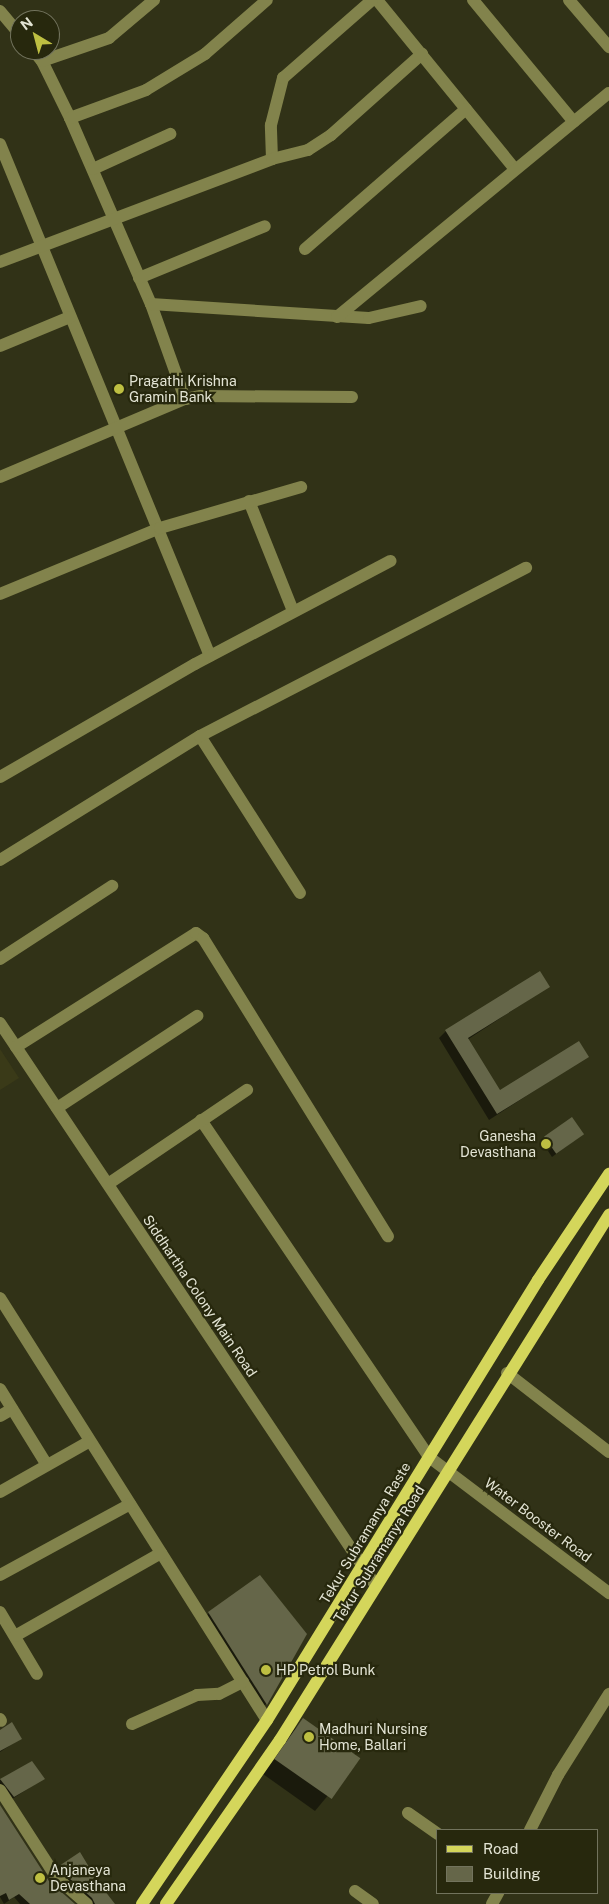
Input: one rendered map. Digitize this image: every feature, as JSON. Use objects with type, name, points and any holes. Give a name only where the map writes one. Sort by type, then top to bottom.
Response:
[{"type":"main road","name":"Tekur Subramanya Raste","points":[[142,1904],[267,1720],[429,1457],[609,1174]]},
{"type":"main road","name":"Tekur Subramanya Road","points":[[166,1904],[280,1740],[448,1472],[507,1373],[609,1215]]},
{"type":"street","points":[[154,0],[109,38],[42,61],[70,118],[140,278],[185,399]]},
{"type":"street","points":[[70,118],[154,84],[205,54],[267,0]]},
{"type":"street","points":[[272,159],[271,125],[283,78],[372,0]]},
{"type":"street","points":[[377,0],[515,169]]},
{"type":"street","points":[[473,0],[574,122]]},
{"type":"street","points":[[569,0],[609,47]]},
{"type":"street","points":[[0,11],[10,23]]},
{"type":"street","points":[[0,262],[272,159],[301,154],[319,144],[422,54]]},
{"type":"street","points":[[337,316],[609,93]]},
{"type":"street","points":[[304,249],[466,109]]},
{"type":"street","points":[[92,170],[170,134]]},
{"type":"street","points":[[0,144],[5,169],[41,245],[116,428],[160,528],[210,656]]},
{"type":"street","points":[[140,278],[266,226]]},
{"type":"street","points":[[151,304],[337,316],[388,316],[421,306]]},
{"type":"street","points":[[0,346],[70,317]]},
{"type":"street","points":[[0,477],[185,399],[201,396],[352,397]]},
{"type":"street","points":[[0,594],[160,528],[301,487]]},
{"type":"street","points":[[249,501],[293,611]]},
{"type":"street","points":[[0,778],[210,656],[390,561]]},
{"type":"street","points":[[0,860],[200,736],[526,568]]},
{"type":"street","points":[[200,736],[300,893]]},
{"type":"street","points":[[0,958],[112,886]]},
{"type":"street","points":[[16,1047],[196,933],[208,947],[388,1236]]},
{"type":"street","points":[[57,1108],[197,1016]]},
{"type":"street","name":"Siddhartha Colony Main Road","points":[[0,1023],[376,1586]]},
{"type":"street","points":[[108,1184],[247,1090]]},
{"type":"street","name":"Water Booster Road","points":[[201,1120],[429,1457],[609,1593]]},
{"type":"street","points":[[0,1298],[267,1720]]},
{"type":"street","points":[[507,1373],[609,1452]]},
{"type":"street","points":[[0,1389],[47,1465]]},
{"type":"street","points":[[0,1416],[12,1409]]},
{"type":"street","points":[[0,1492],[90,1441]]},
{"type":"street","points":[[0,1575],[130,1504]]},
{"type":"street","points":[[14,1636],[161,1553]]},
{"type":"street","points":[[0,1612],[37,1674]]},
{"type":"street","points":[[132,1724],[197,1695],[219,1694],[243,1682]]},
{"type":"street","points":[[531,1829],[558,1775],[609,1694]]},
{"type":"street","points":[[0,1790],[56,1877],[87,1904]]},
{"type":"street","points":[[408,1814],[436,1833]]},
{"type":"street","points":[[354,1892],[373,1904]]},
{"type":"shaded area","points":[[0,1049],[19,1078],[0,1090]]},
{"type":"building","points":[[540,971],[550,987],[468,1038],[500,1090],[579,1041],[589,1057],[497,1114],[445,1030]]},
{"type":"building","points":[[572,1117],[584,1134],[556,1154],[544,1137]]},
{"type":"building","name":"HP Petrol Bunk","points":[[260,1575],[307,1634],[267,1705],[208,1612]]},
{"type":"building","name":"Madhuri Nursing Home, Ballari","points":[[303,1718],[360,1758],[332,1799],[274,1759]]},
{"type":"building","points":[[12,1722],[22,1739],[0,1751],[0,1730]]},
{"type":"building","points":[[32,1761],[45,1779],[14,1797],[0,1779]]},
{"type":"building","points":[[0,1805],[49,1881],[75,1904],[30,1904],[19,1894],[9,1900],[6,1893],[0,1896]]},
{"type":"building","points":[[80,1852],[98,1882],[115,1904],[95,1904],[92,1898],[62,1872],[59,1866]]},
{"type":"place","name":"Pragathi Krishna Gramin Bank","points":[[119,389]]},
{"type":"place","name":"Ganesha Devasthana","points":[[546,1144]]},
{"type":"place","name":"HP Petrol Bunk","points":[[266,1670]]},
{"type":"place","name":"Madhuri Nursing Home, Ballari","points":[[309,1737]]},
{"type":"place","name":"Anjaneya Devasthana","points":[[40,1878]]}]
